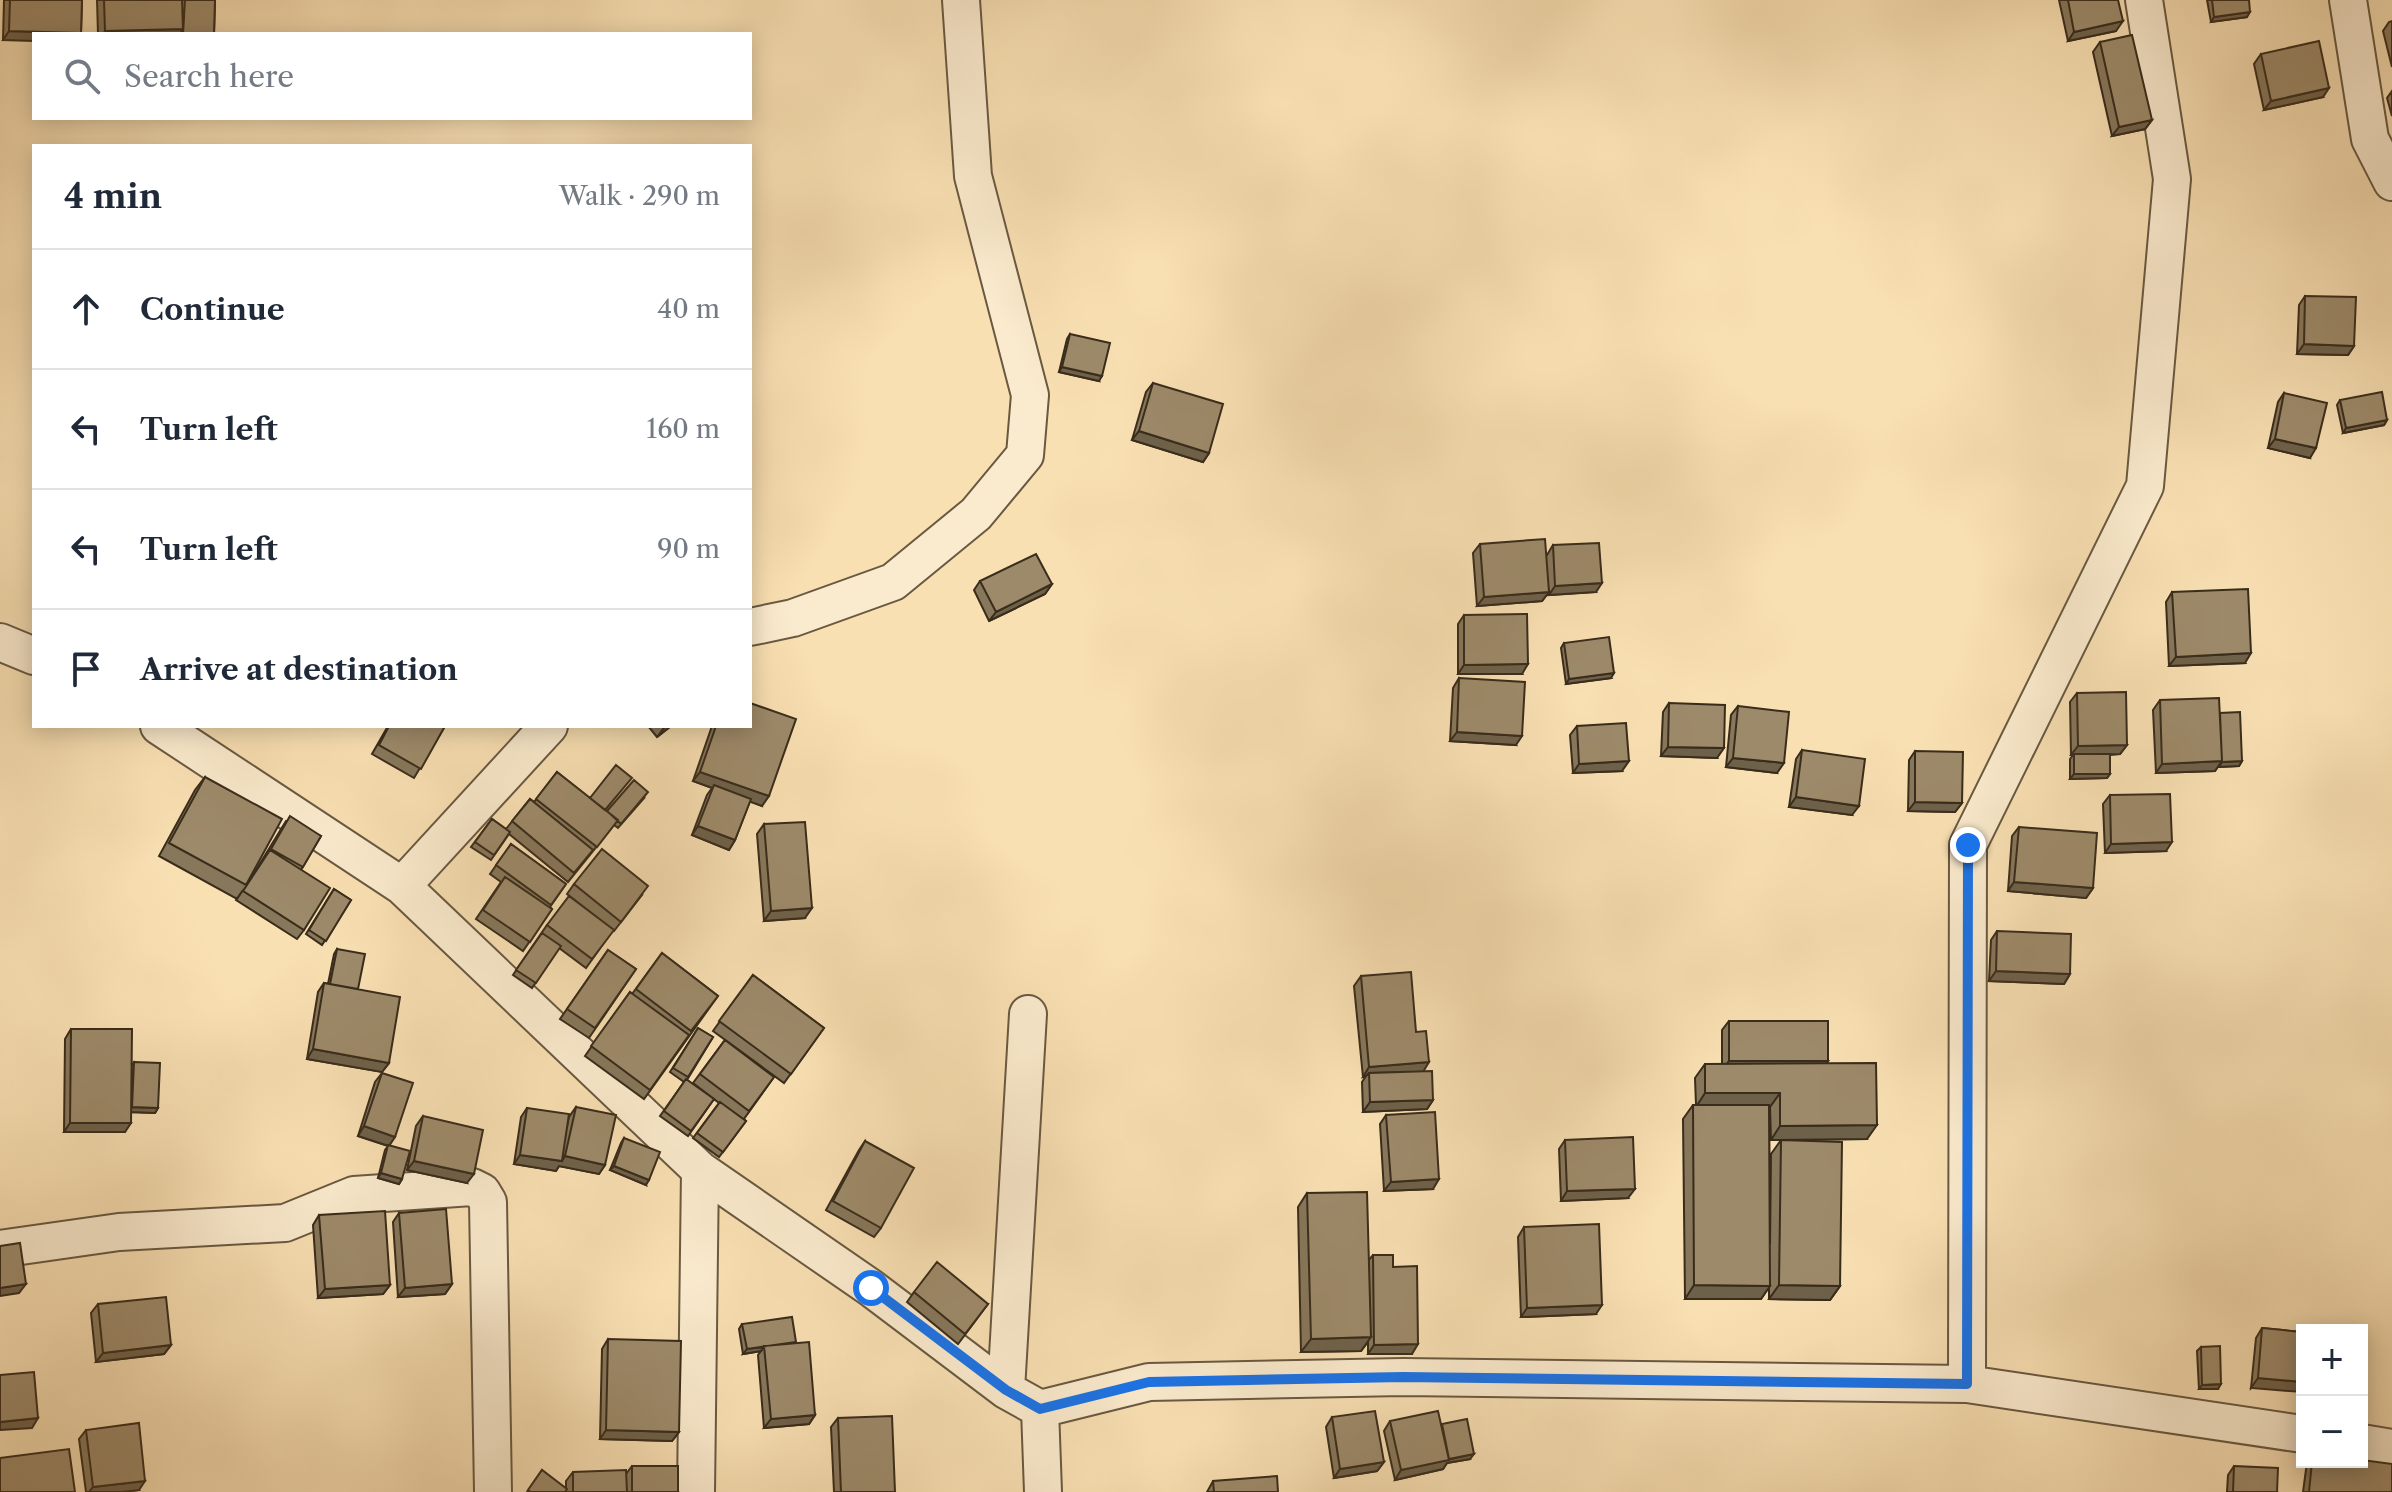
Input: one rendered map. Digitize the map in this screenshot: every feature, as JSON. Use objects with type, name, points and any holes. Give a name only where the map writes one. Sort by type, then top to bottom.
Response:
[{"type":"street","points":[[752,627],[793,618],[893,582],[976,514],[1025,455],[1030,395],[973,176],[961,0]]},
{"type":"street","points":[[1967,1384],[1968,845],[2145,486],[2172,179],[2144,0]]},
{"type":"street","points":[[2348,0],[2370,139],[2392,182]]},
{"type":"street","points":[[0,642],[32,655]]},
{"type":"street","points":[[162,728],[402,886],[700,1170],[871,1288],[1006,1390],[1040,1409],[1149,1382],[1403,1377],[1967,1384],[2296,1433]]},
{"type":"street","points":[[402,886],[547,728]]},
{"type":"street","points":[[1006,1390],[1028,1014]]},
{"type":"street","points":[[696,1492],[700,1170]]},
{"type":"street","points":[[0,1249],[119,1232],[285,1223],[354,1195],[472,1187],[482,1192],[488,1202],[493,1492]]},
{"type":"street","points":[[1040,1409],[1043,1492]]},
{"type":"street","points":[[2368,1444],[2392,1448]]},
{"type":"building","points":[[10,0],[82,0],[81,32],[9,31]]},
{"type":"building","points":[[104,0],[182,0],[183,29],[105,31]]},
{"type":"building","points":[[185,0],[215,0],[214,32],[183,32]]},
{"type":"building","points":[[2068,0],[2118,0],[2123,21],[2074,32]]},
{"type":"building","points":[[2212,0],[2249,0],[2250,12],[2214,17]]},
{"type":"building","points":[[2132,35],[2152,120],[2119,127],[2100,42]]},
{"type":"building","points":[[2319,41],[2329,88],[2271,101],[2261,54]]},
{"type":"building","points":[[2305,296],[2356,297],[2354,346],[2304,344]]},
{"type":"building","points":[[1070,334],[1110,343],[1102,376],[1062,367]]},
{"type":"building","points":[[1153,383],[1223,404],[1209,453],[1139,431]]},
{"type":"building","points":[[2382,392],[2387,420],[2346,428],[2340,400]]},
{"type":"building","points":[[2284,393],[2327,403],[2316,448],[2275,439]]},
{"type":"building","points":[[1545,539],[1549,592],[1484,597],[1480,544]]},
{"type":"building","points":[[1599,543],[1602,583],[1555,586],[1553,545]]},
{"type":"building","points":[[1036,554],[1052,584],[996,612],[980,581]]},
{"type":"building","points":[[2248,589],[2251,653],[2176,657],[2172,592]]},
{"type":"building","points":[[1527,614],[1528,664],[1464,665],[1464,615]]},
{"type":"building","points":[[1609,637],[1614,673],[1569,679],[1564,643]]},
{"type":"building","points":[[1459,678],[1525,682],[1522,736],[1457,732]]},
{"type":"building","points":[[2126,692],[2127,745],[2078,746],[2077,693]]},
{"type":"building","points":[[2219,698],[2222,761],[2162,764],[2160,700]]},
{"type":"building","points":[[1669,703],[1725,705],[1724,748],[1668,747]]},
{"type":"building","points":[[752,704],[796,719],[769,796],[700,772],[715,728],[752,728]]},
{"type":"building","points":[[1738,706],[1789,712],[1784,763],[1733,758]]},
{"type":"building","points":[[2240,712],[2242,761],[2222,762],[2220,713]]},
{"type":"building","points":[[1626,723],[1629,761],[1579,764],[1577,726]]},
{"type":"building","points":[[388,728],[444,728],[421,769],[379,745]]},
{"type":"building","points":[[1802,750],[1865,759],[1859,806],[1796,797]]},
{"type":"building","points":[[1915,751],[1963,752],[1962,803],[1915,802]]},
{"type":"building","points":[[2074,754],[2110,754],[2110,774],[2074,774]]},
{"type":"building","points":[[616,765],[632,778],[605,810],[590,798]]},
{"type":"building","points":[[557,772],[618,820],[597,847],[536,799]]},
{"type":"building","points":[[205,777],[282,819],[246,885],[169,843]]},
{"type":"building","points":[[634,780],[648,792],[621,824],[607,811]]},
{"type":"building","points":[[714,785],[751,799],[735,840],[698,826]]},
{"type":"building","points":[[2170,794],[2172,842],[2111,844],[2110,795]]},
{"type":"building","points":[[530,799],[593,850],[574,873],[512,821]]},
{"type":"building","points":[[290,816],[321,836],[303,867],[271,849]]},
{"type":"building","points":[[492,819],[510,832],[494,855],[475,842]]},
{"type":"building","points":[[805,822],[812,908],[771,911],[764,824]]},
{"type":"building","points":[[2019,827],[2097,833],[2093,888],[2014,882]]},
{"type":"building","points":[[511,844],[566,884],[551,905],[496,865]]},
{"type":"building","points":[[602,849],[648,886],[621,922],[574,884]]},
{"type":"building","points":[[270,850],[330,888],[304,930],[243,891]]},
{"type":"building","points":[[505,877],[552,909],[530,942],[483,910]]},
{"type":"building","points":[[334,889],[351,900],[326,941],[309,930]]},
{"type":"building","points":[[569,896],[614,930],[592,959],[547,925]]},
{"type":"building","points":[[1997,931],[2071,934],[2070,974],[1996,971]]},
{"type":"building","points":[[542,933],[561,946],[536,983],[516,970]]},
{"type":"building","points":[[337,949],[365,954],[358,989],[330,984]]},
{"type":"building","points":[[608,950],[636,969],[595,1028],[567,1009]]},
{"type":"building","points":[[662,953],[718,996],[691,1031],[636,989]]},
{"type":"building","points":[[1411,972],[1416,1032],[1426,1031],[1429,1062],[1369,1067],[1361,976]]},
{"type":"building","points":[[753,975],[824,1028],[791,1074],[719,1021]]},
{"type":"building","points":[[324,983],[400,997],[389,1063],[313,1049]]},
{"type":"building","points":[[630,992],[689,1035],[650,1090],[591,1046]]},
{"type":"building","points":[[1729,1021],[1828,1021],[1828,1061],[1729,1061]]},
{"type":"building","points":[[698,1028],[713,1037],[688,1077],[673,1068]]},
{"type":"building","points":[[71,1029],[132,1029],[131,1123],[70,1123]]},
{"type":"building","points":[[725,1040],[774,1077],[749,1111],[700,1074]]},
{"type":"building","points":[[134,1062],[160,1063],[158,1108],[132,1107]]},
{"type":"building","points":[[1876,1063],[1877,1125],[1780,1126],[1780,1093],[1705,1093],[1705,1064]]},
{"type":"building","points":[[1432,1071],[1433,1100],[1370,1102],[1369,1073]]},
{"type":"building","points":[[382,1073],[413,1083],[395,1137],[364,1126]]},
{"type":"building","points":[[686,1079],[714,1099],[691,1131],[664,1111]]},
{"type":"building","points":[[720,1102],[746,1121],[723,1152],[697,1133]]},
{"type":"building","points":[[1693,1105],[1769,1105],[1770,1286],[1694,1285]]},
{"type":"building","points":[[576,1107],[616,1115],[605,1165],[565,1156]]},
{"type":"building","points":[[527,1108],[569,1114],[562,1161],[520,1155]]},
{"type":"building","points":[[1435,1112],[1439,1179],[1391,1182],[1386,1115]]},
{"type":"building","points":[[423,1116],[483,1130],[474,1174],[414,1161]]},
{"type":"building","points":[[1633,1137],[1635,1189],[1567,1191],[1565,1140]]},
{"type":"building","points":[[624,1138],[660,1152],[649,1180],[614,1166]]},
{"type":"building","points":[[1781,1140],[1842,1142],[1840,1286],[1779,1285]]},
{"type":"building","points":[[865,1141],[914,1168],[881,1228],[833,1201]]},
{"type":"building","points":[[388,1145],[410,1151],[402,1179],[381,1173]]},
{"type":"building","points":[[1367,1192],[1371,1337],[1311,1339],[1307,1193]]},
{"type":"building","points":[[446,1209],[452,1284],[405,1288],[399,1213]]},
{"type":"building","points":[[385,1211],[390,1285],[325,1289],[319,1215]]},
{"type":"building","points":[[1599,1224],[1602,1305],[1527,1308],[1524,1227]]},
{"type":"building","points":[[20,1243],[26,1284],[0,1288],[0,1246]]},
{"type":"building","points":[[1373,1255],[1393,1255],[1393,1267],[1417,1266],[1418,1344],[1374,1345]]},
{"type":"building","points":[[937,1262],[988,1304],[965,1334],[914,1292]]},
{"type":"building","points":[[166,1297],[171,1345],[103,1353],[98,1304]]},
{"type":"building","points":[[792,1317],[796,1342],[747,1349],[742,1324]]},
{"type":"building","points":[[2262,1328],[2296,1331],[2296,1381],[2258,1378]]},
{"type":"building","points":[[608,1339],[681,1341],[679,1432],[606,1430]]},
{"type":"building","points":[[809,1342],[815,1415],[771,1419],[764,1346]]},
{"type":"building","points":[[2220,1346],[2221,1384],[2202,1385],[2201,1347]]},
{"type":"building","points":[[34,1372],[38,1418],[0,1422],[0,1375]]},
{"type":"building","points":[[1375,1411],[1384,1462],[1340,1469],[1332,1417]]},
{"type":"building","points":[[1438,1411],[1449,1460],[1401,1470],[1390,1421]]},
{"type":"building","points":[[892,1416],[895,1492],[841,1492],[838,1418]]},
{"type":"building","points":[[1467,1419],[1474,1454],[1449,1459],[1442,1424]]},
{"type":"building","points":[[139,1423],[145,1481],[93,1487],[86,1430]]},
{"type":"building","points":[[69,1449],[75,1492],[0,1492],[0,1458]]},
{"type":"building","points":[[2368,1461],[2392,1464],[2392,1492],[2309,1492],[2311,1468],[2368,1468]]},
{"type":"building","points":[[632,1466],[678,1466],[678,1492],[632,1492]]},
{"type":"building","points":[[2234,1466],[2278,1468],[2277,1492],[2233,1492]]},
{"type":"building","points":[[542,1470],[567,1489],[565,1492],[528,1490]]},
{"type":"building","points":[[626,1470],[627,1492],[573,1492],[573,1472]]},
{"type":"building","points":[[1277,1476],[1278,1492],[1214,1492],[1213,1481]]},
{"type":"route","points":[[871,1288],[1006,1390],[1040,1409],[1149,1382],[1403,1377],[1967,1384],[1968,845]]}]
